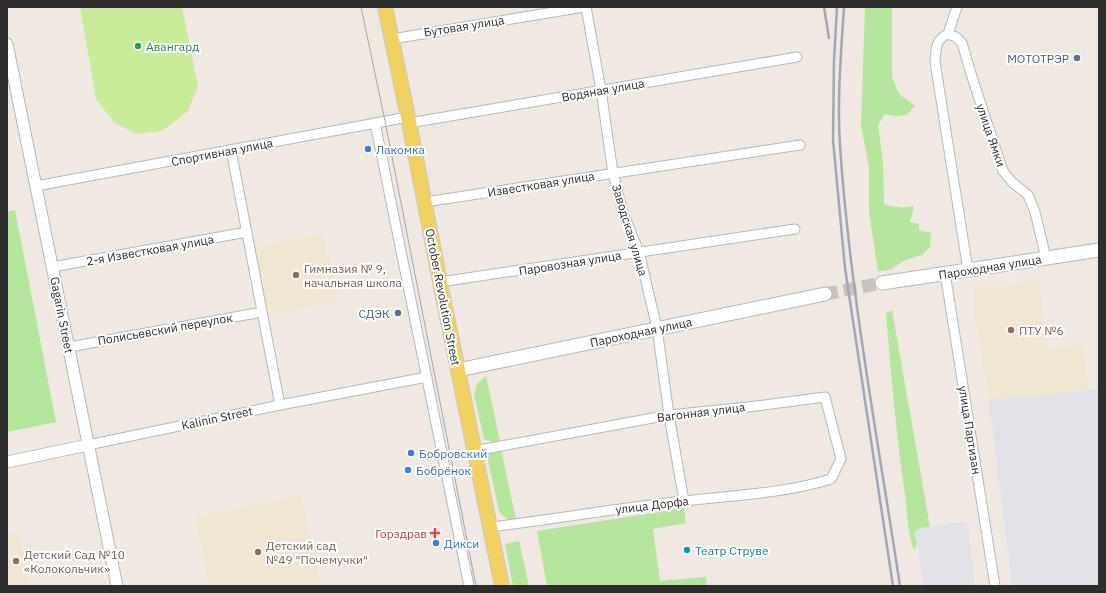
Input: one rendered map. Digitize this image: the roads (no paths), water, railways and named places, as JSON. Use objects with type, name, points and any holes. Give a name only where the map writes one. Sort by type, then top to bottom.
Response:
[{"type":"main road","name":"October Revolution Street","points":[[385,7],[502,586]]},
{"type":"main road","name":"Пароходная улица","points":[[882,284],[1099,250]]},
{"type":"main road","name":"Пароходная улица","points":[[458,370],[825,294]]},
{"type":"street","name":"Бутовая улица","points":[[392,39],[585,7]]},
{"type":"street","name":"Заводская улица","points":[[585,7],[601,90],[613,173],[623,213],[639,252],[657,328],[669,415],[684,501]]},
{"type":"street","points":[[957,7],[948,34],[943,36],[938,41],[934,62],[968,270]]},
{"type":"street","name":"улица Ямки","points":[[948,34],[956,36],[962,43],[1003,171],[1012,182],[1028,195],[1035,212],[1046,258]]},
{"type":"street","name":"Gagarin Street","points":[[7,44],[117,586]]},
{"type":"street","name":"Водяная улица","points":[[408,120],[601,90],[797,57]]},
{"type":"street","name":"Спортивная улица","points":[[36,186],[375,123],[408,120]]},
{"type":"street","points":[[375,123],[469,586]]},
{"type":"street","name":"Известковая улица","points":[[425,202],[800,145]]},
{"type":"street","points":[[231,150],[280,405]]},
{"type":"street","name":"Паровозная улица","points":[[440,282],[795,229]]},
{"type":"street","name":"2-я Известковая улица","points":[[52,268],[247,232]]},
{"type":"street","name":"улица Партизан","points":[[945,274],[995,586]]},
{"type":"street","name":"Полисьевский переулок","points":[[69,347],[262,312]]},
{"type":"street","name":"Kalinin Street","points":[[7,462],[280,405],[427,377]]},
{"type":"street","name":"Вагонная улица","points":[[474,451],[669,415],[825,397],[841,459],[831,479],[813,485]]},
{"type":"street","name":"улица Дорфа","points":[[491,527],[684,501],[759,494],[813,485]]},
{"type":"tunnel","points":[[825,294],[882,283]]},
{"type":"tram line","points":[[361,7],[385,121],[476,586]]},
{"type":"railway","points":[[824,7],[829,38]]},
{"type":"railway","points":[[837,7],[834,61],[833,140],[845,268],[893,586]]},
{"type":"railway","points":[[844,7],[839,111],[840,146],[850,256],[900,586]]},
{"type":"place","name":"Авангард","points":[[138,46]]},
{"type":"place","name":"МОТОТРЭР","points":[[1077,58]]},
{"type":"place","name":"Лакомка","points":[[368,149]]},
{"type":"place","name":"Гимназия № 9, начальная школа","points":[[296,275]]},
{"type":"place","name":"СДЭК","points":[[398,313]]},
{"type":"place","name":"ПТУ №6","points":[[1011,330]]},
{"type":"place","name":"Бобровский","points":[[411,453]]},
{"type":"place","name":"Бобрёнок","points":[[408,470]]},
{"type":"place","name":"Горздрав","points":[[435,533]]},
{"type":"place","name":"Дикси","points":[[436,543]]},
{"type":"place","name":"Театр Струве","points":[[687,550]]},
{"type":"place","name":"Детский сад №49 \"Почемучки\"","points":[[258,552]]},
{"type":"place","name":"Детский Сад №10 «Колокольчик»","points":[[16,561]]}]
